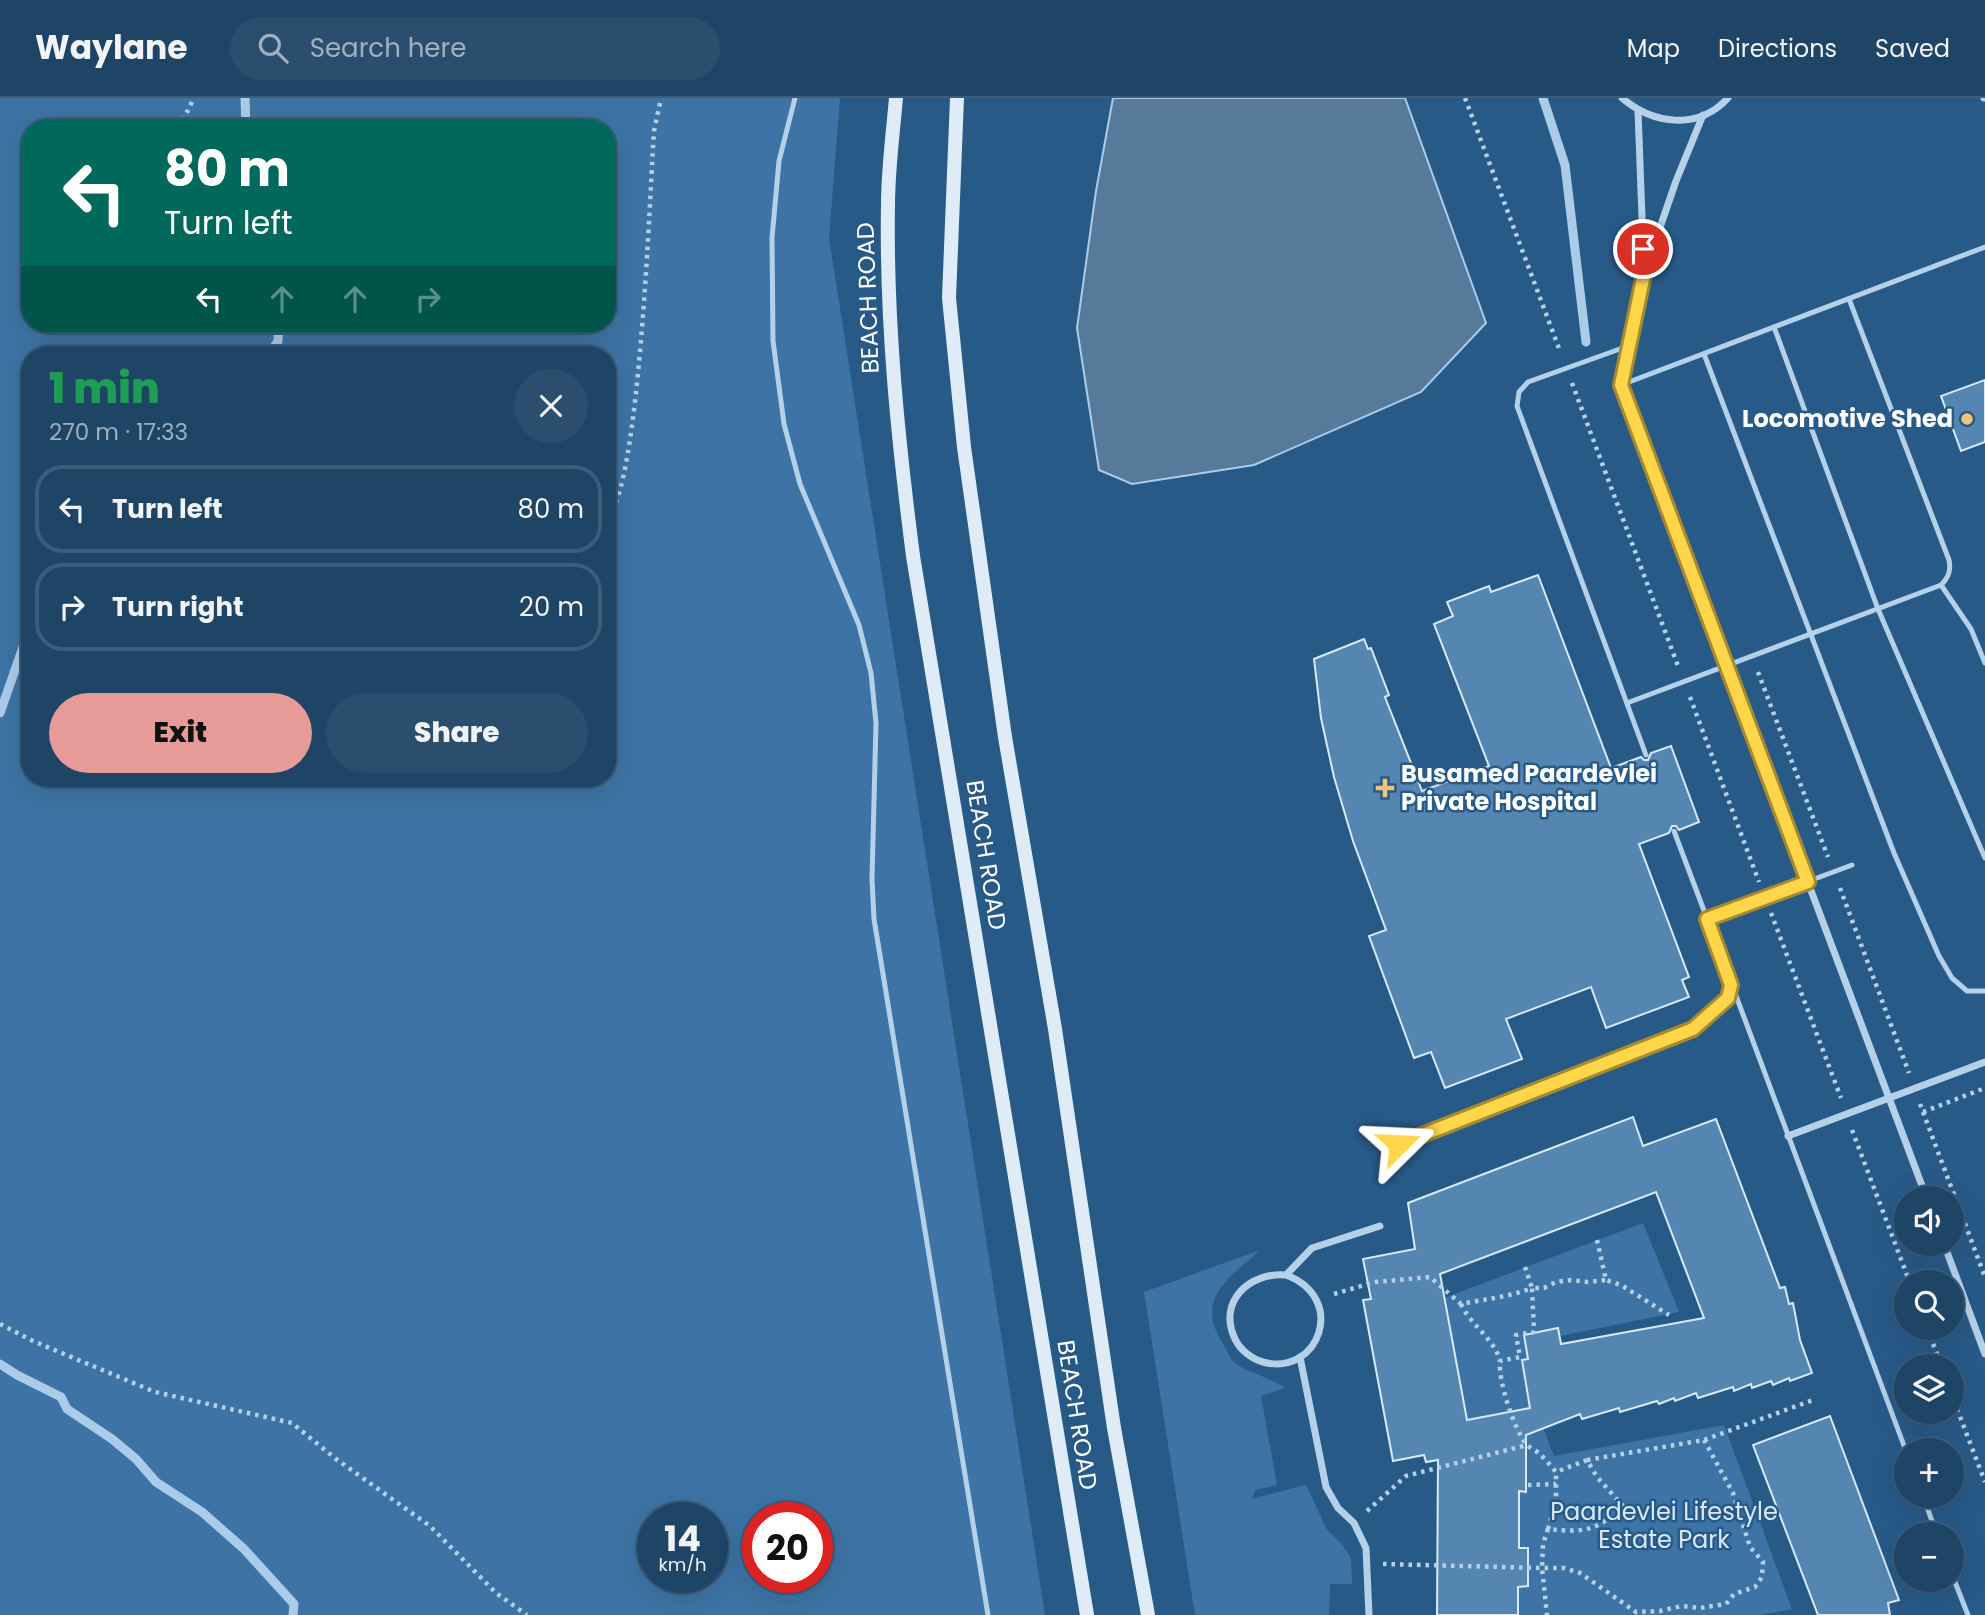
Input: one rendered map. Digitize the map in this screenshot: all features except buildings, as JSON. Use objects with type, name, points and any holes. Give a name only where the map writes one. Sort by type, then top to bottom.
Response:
[{"type":"main road","name":"BEACH ROAD","points":[[896,98],[888,204],[891,338],[898,443],[913,556],[1087,1615]]},
{"type":"main road","name":"BEACH ROAD","points":[[957,98],[950,298],[964,447],[1006,737],[1055,1029],[1114,1428],[1148,1615]]},
{"type":"street","points":[[1622,98],[1638,111],[1658,119],[1670,120],[1703,115],[1723,104],[1728,98]]},
{"type":"street","points":[[1638,111],[1644,274]]},
{"type":"street","points":[[1703,115],[1676,181],[1644,274],[1621,385],[1922,1186]]},
{"type":"street","points":[[1788,1136],[1985,1062]]},
{"type":"street","points":[[1286,1275],[1312,1248],[1380,1226]]},
{"type":"street","points":[[1948,1256],[1985,1354]]},
{"type":"street","points":[[1271,1274],[1286,1275],[1298,1279],[1309,1288],[1321,1311],[1321,1325],[1310,1348],[1300,1357],[1286,1363],[1271,1364],[1244,1352],[1236,1340],[1231,1326],[1233,1304],[1245,1286],[1257,1278],[1271,1274]]},
{"type":"street","points":[[1300,1357],[1326,1487],[1338,1508],[1354,1523],[1366,1548],[1369,1564],[1369,1615]]},
{"type":"lane","points":[[795,98],[779,161],[772,238],[773,341],[783,424],[800,484],[859,625],[871,673],[876,723],[872,879],[874,919],[988,1615]]},
{"type":"lane","points":[[1621,385],[1985,247]]},
{"type":"lane","points":[[1627,703],[1941,585],[1950,572],[1949,560],[1849,299]]},
{"type":"lane","points":[[1774,327],[1878,609],[1985,858]]},
{"type":"lane","points":[[1631,345],[1528,382],[1519,392],[1517,406],[1646,755]]},
{"type":"lane","points":[[1704,354],[1894,853],[1939,956],[1952,978],[1967,991],[1985,991]]},
{"type":"lane","points":[[1941,585],[1971,629],[1985,663]]},
{"type":"lane","points":[[1674,831],[1901,1438]]},
{"type":"lane","points":[[1707,919],[1852,865]]},
{"type":"lane","points":[[1399,1144],[1693,1029],[1728,998],[1731,985]]},
{"type":"lane","points":[[1959,1592],[1968,1615]]},
{"type":"path","points":[[184,119],[194,98]]},
{"type":"path","points":[[616,505],[620,497],[637,396],[654,131],[660,98]]},
{"type":"path","points":[[1753,656],[1985,1277]]},
{"type":"path","points":[[1923,1112],[1985,1088]]},
{"type":"path","points":[[1597,1241],[1606,1280]]},
{"type":"path","points":[[1500,1361],[1520,1357],[1516,1335],[1534,1332],[1532,1288],[1525,1267]]},
{"type":"path","points":[[1316,1298],[1376,1282],[1430,1277],[1461,1304],[1466,1315],[1496,1348],[1506,1403],[1527,1445],[1540,1454],[1556,1472],[1556,1502],[1543,1544],[1542,1568],[1547,1615]]},
{"type":"path","points":[[1461,1304],[1507,1297],[1517,1291],[1544,1288],[1556,1282],[1606,1280],[1621,1285],[1669,1315]]},
{"type":"path","points":[[0,1324],[8,1330],[155,1392],[292,1423],[336,1459],[430,1526],[457,1550],[482,1580],[527,1615]]},
{"type":"path","points":[[1556,1472],[1587,1460],[1704,1440],[1813,1400]]},
{"type":"path","points":[[1963,1424],[1985,1482]]},
{"type":"path","points":[[1369,1564],[1564,1568],[1580,1573],[1636,1612],[1726,1604],[1734,1594],[1755,1587],[1762,1577],[1763,1562],[1750,1548],[1733,1493],[1704,1440]]},
{"type":"path","points":[[1354,1523],[1406,1476],[1527,1445]]},
{"type":"path","points":[[1549,1529],[1574,1532],[1590,1530],[1623,1506],[1597,1477],[1587,1460]]},
{"type":"path","points":[[1528,1485],[1556,1484]]},
{"type":"green space","points":[[0,98],[840,98],[829,238],[1045,1615],[0,1615]]},
{"type":"green space","name":"Paardevlei Lifestyle Estate Park","points":[[1643,1223],[1679,1312],[1560,1336],[1558,1328],[1524,1335],[1528,1359],[1522,1361],[1526,1384],[1554,1456],[1724,1425],[1792,1609],[1760,1615],[1518,1615],[1518,1587],[1528,1586],[1527,1548],[1519,1548],[1519,1491],[1525,1492],[1467,1420],[1444,1298]]},
{"type":"green space","points":[[1260,1250],[1227,1280],[1214,1302],[1212,1314],[1215,1328],[1233,1361],[1285,1388],[1261,1396],[1277,1485],[1255,1490],[1252,1499],[1306,1485],[1327,1530],[1341,1543],[1351,1558],[1352,1584],[1330,1584],[1329,1615],[1195,1615],[1144,1292]]},
{"type":"shaded area","points":[[1113,98],[1405,98],[1486,323],[1421,392],[1254,465],[1132,484],[1099,470],[1077,328],[1096,191]]},
{"type":"waterway","points":[[245,98],[246,119]]},
{"type":"waterway","points":[[1543,98],[1565,165],[1586,342]]},
{"type":"waterway","points":[[275,346],[278,333]]},
{"type":"waterway","points":[[0,713],[21,653]]},
{"type":"waterway","points":[[0,1364],[61,1397],[67,1409],[112,1439],[136,1459],[156,1482],[202,1512],[244,1549],[294,1604],[293,1615]]},
{"type":"place","name":"Locomotive Shed","points":[[1967,419]]},
{"type":"place","name":"Busamed Paardevlei Private Hospital","points":[[1385,788]]},
{"type":"route","points":[[1399,1144],[1693,1029],[1728,998],[1731,985],[1707,919],[1808,882],[1621,385],[1644,274],[1643,249]]}]
